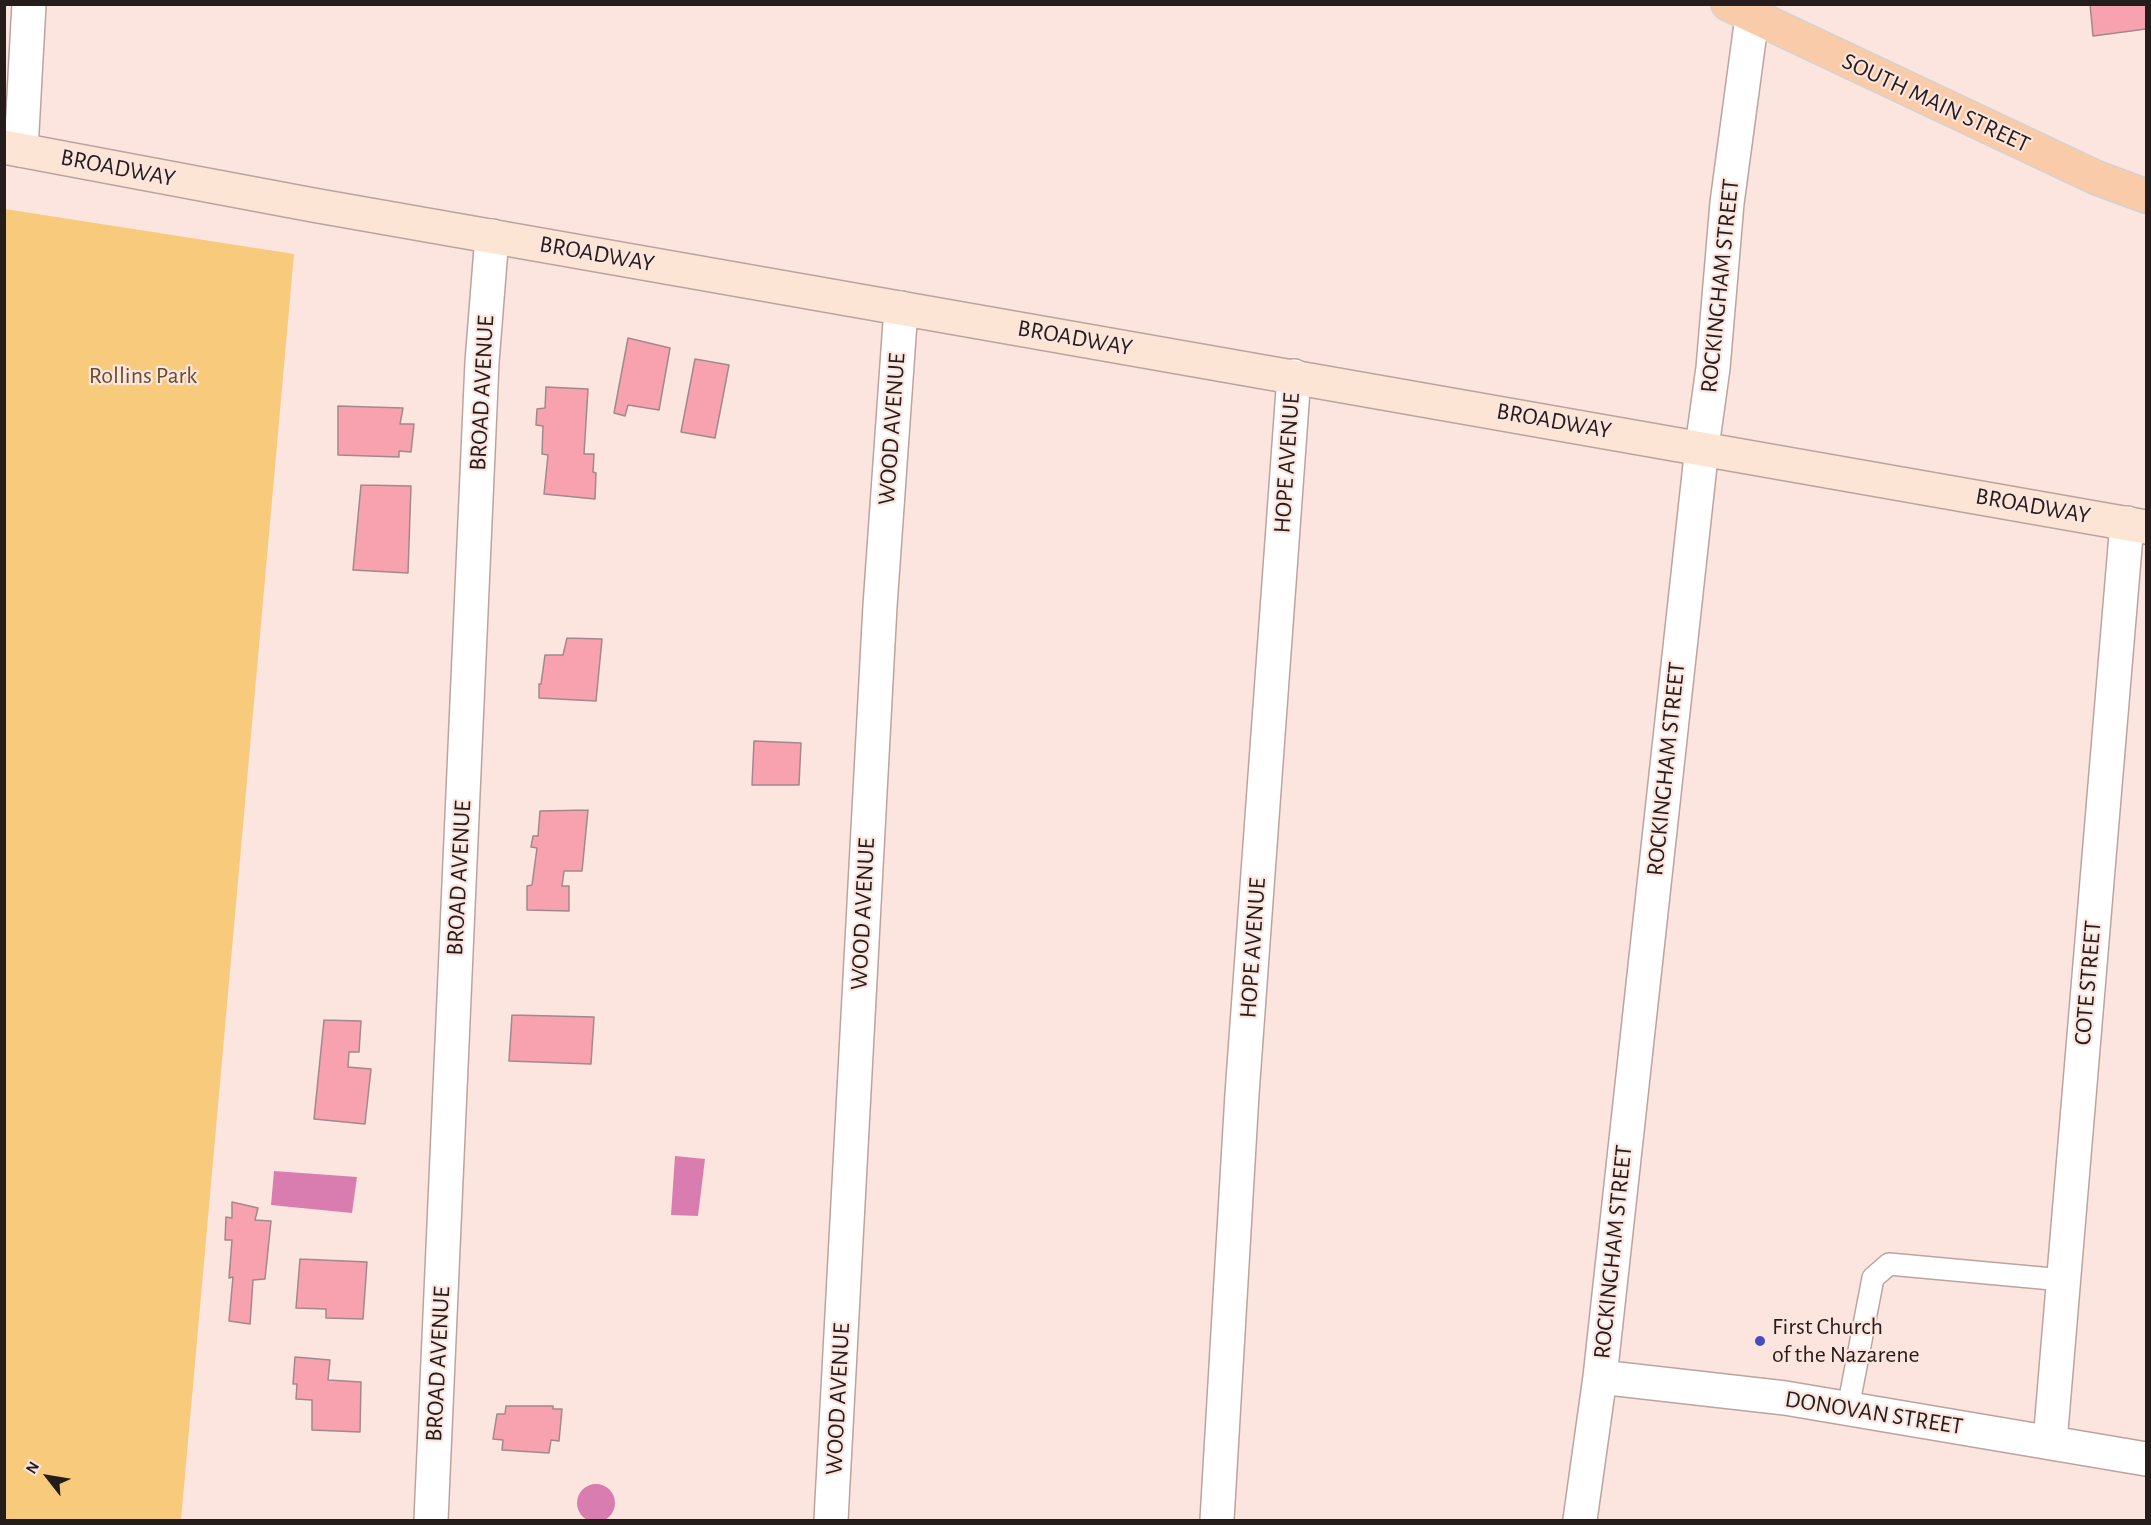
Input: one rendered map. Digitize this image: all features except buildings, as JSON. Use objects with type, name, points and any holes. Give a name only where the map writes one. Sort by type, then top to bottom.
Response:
[{"type":"main road","name":"SOUTH MAIN STREET","points":[[1740,11],[2097,178],[2146,196]]},
{"type":"street","points":[[13,149],[29,4]]},
{"type":"street","name":"ROCKINGHAM STREET","points":[[1580,1521],[1599,1377],[1702,447],[1713,368],[1740,11]]},
{"type":"street","name":"BROADWAY","points":[[13,149],[492,236],[2137,525]]},
{"type":"street","name":"BROAD AVENUE","points":[[431,1521],[482,374],[492,236]]},
{"type":"street","name":"WOOD AVENUE","points":[[831,1521],[879,618],[901,308]]},
{"type":"street","name":"HOPE AVENUE","points":[[1217,1521],[1242,1094],[1294,376]]},
{"type":"street","name":"COTE STREET","points":[[2050,1442],[2063,1280],[2137,525]]},
{"type":"street","name":"DONOVAN STREET","points":[[1599,1377],[1785,1398],[2146,1459]]},
{"type":"lane","points":[[1848,1408],[1873,1278],[1889,1264],[2063,1280]]},
{"type":"green space","name":"Rollins Park","points":[[5,209],[294,254],[181,1520],[5,1520]]},
{"type":"shaded area","points":[[675,1156],[705,1159],[698,1216],[671,1215]]},
{"type":"shaded area","points":[[274,1171],[357,1177],[352,1213],[271,1205]]},
{"type":"shaded area","points":[[596,1484],[610,1489],[615,1503],[610,1517],[596,1522],[582,1517],[577,1503],[582,1489]]},
{"type":"place","name":"First Church of the Nazarene","points":[[1760,1341]]}]
